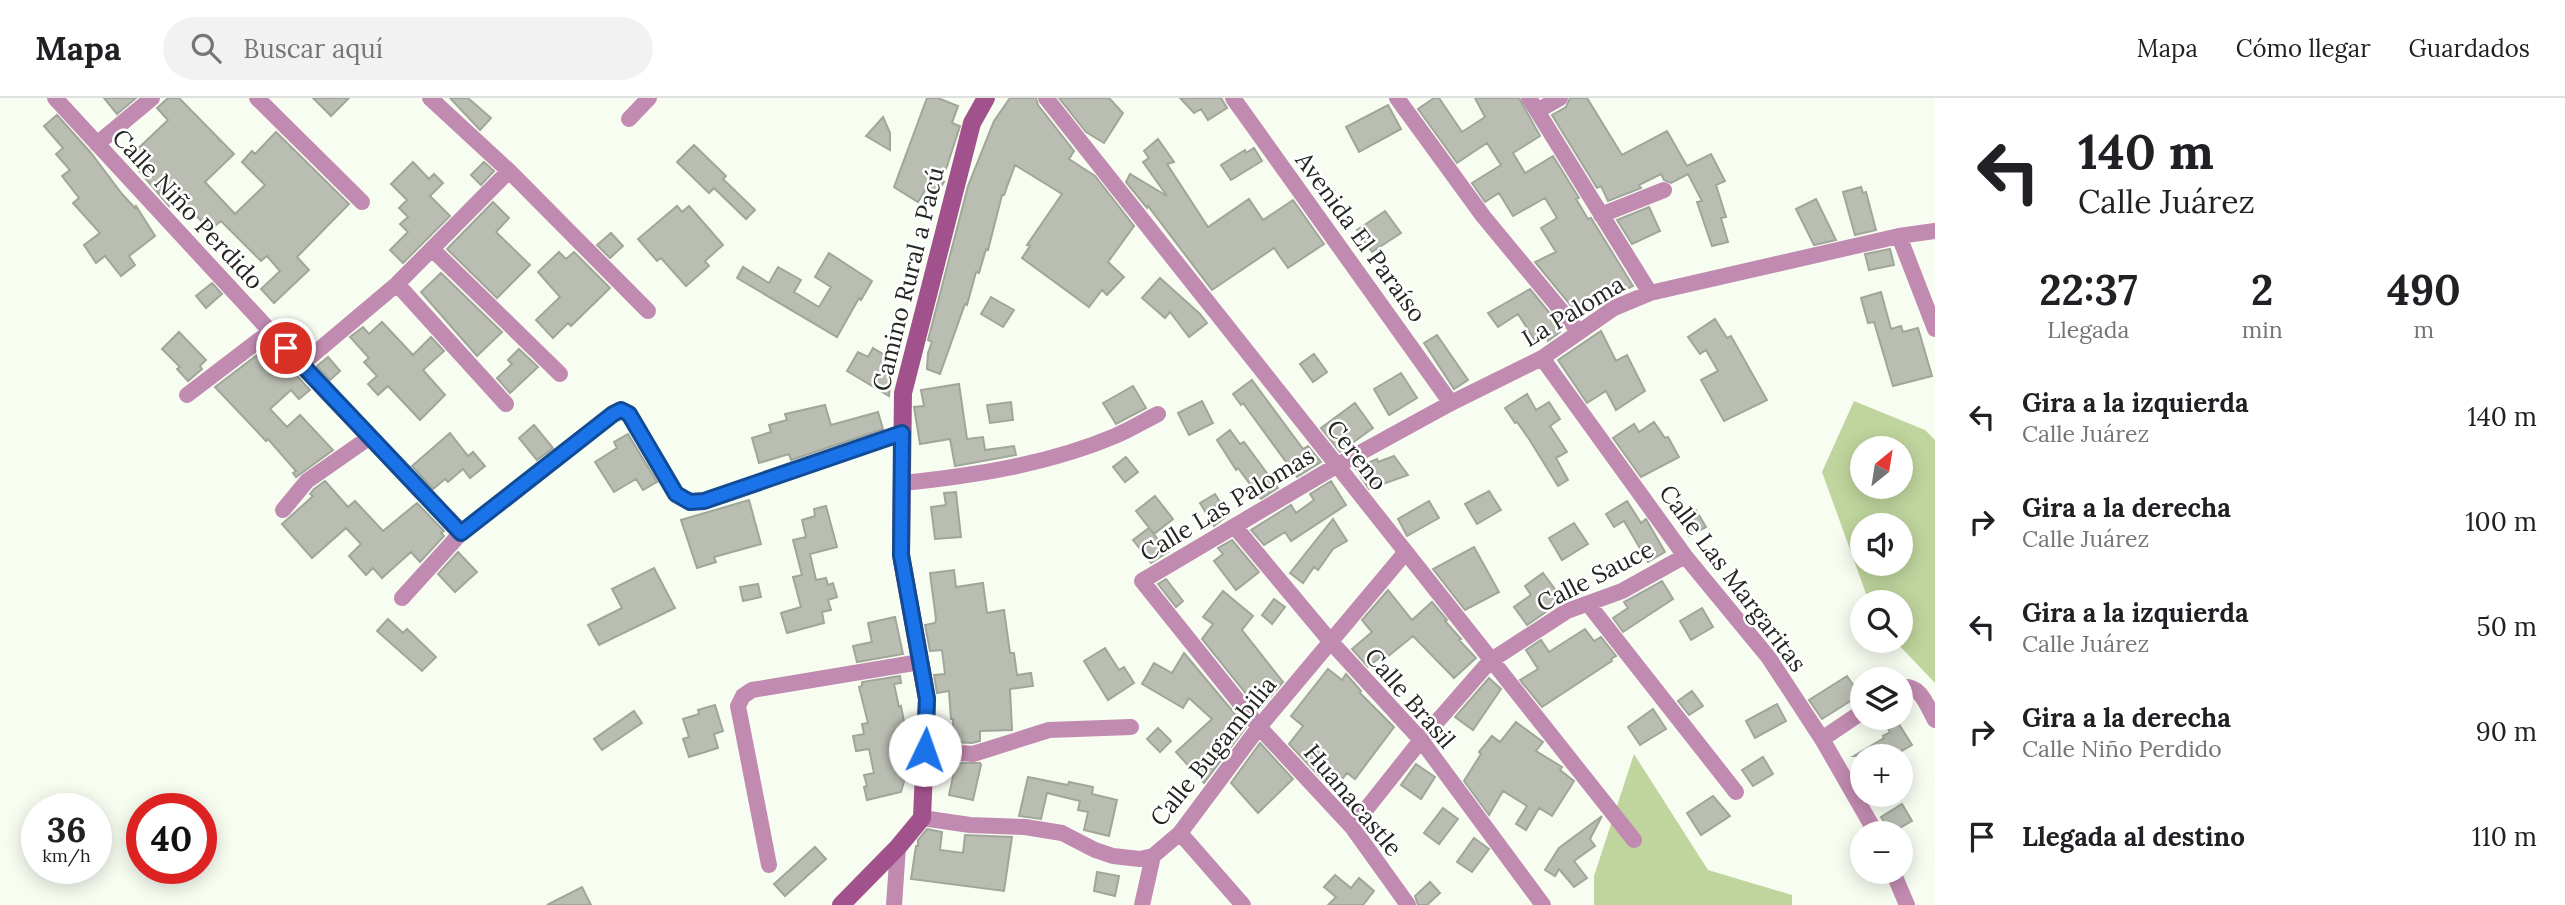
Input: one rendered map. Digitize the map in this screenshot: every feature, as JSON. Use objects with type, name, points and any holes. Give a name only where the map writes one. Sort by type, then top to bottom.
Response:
[{"type":"street","name":"Calle Niño Perdido","points":[[55,98],[461,533]]},
{"type":"street","points":[[97,144],[152,98]]},
{"type":"street","points":[[257,98],[362,202]]},
{"type":"street","points":[[430,98],[509,172],[648,311]]},
{"type":"street","points":[[629,119],[649,98]]},
{"type":"street","name":"Camino Rural a Pacú","points":[[922,818],[927,699],[901,555],[903,393],[972,123],[986,98]]},
{"type":"street","name":"Cereno","points":[[1046,98],[1634,840]]},
{"type":"street","name":"Avenida El Paraíso","points":[[1233,98],[1451,403]]},
{"type":"street","points":[[1397,98],[1483,216],[1579,332]]},
{"type":"street","points":[[1560,98],[1533,105],[1650,293]]},
{"type":"street","points":[[302,364],[397,284],[509,172]]},
{"type":"street","points":[[1601,215],[1664,190]]},
{"type":"street","name":"La Paloma","points":[[1336,466],[1451,403],[1542,358],[1614,308],[1650,293],[1899,236],[1935,231]]},
{"type":"street","points":[[1899,236],[1935,329]]},
{"type":"street","points":[[432,249],[560,374]]},
{"type":"street","points":[[397,284],[506,404]]},
{"type":"street","points":[[187,395],[271,331]]},
{"type":"street","name":"Calle Las Margaritas","points":[[1542,358],[1685,555],[1769,659],[1822,739],[1869,821]]},
{"type":"street","points":[[402,598],[461,533],[621,410],[629,414],[676,494],[690,502],[704,501],[902,433]]},
{"type":"street","points":[[902,483],[944,479],[1048,459],[1115,436],[1158,414]]},
{"type":"street","points":[[283,510],[307,481],[370,437]]},
{"type":"street","name":"Calle Las Palomas","points":[[1142,582],[1336,466]]},
{"type":"street","name":"Calle Brasil","points":[[1235,527],[1331,642],[1421,740],[1543,905]]},
{"type":"street","name":"Calle Bugambilia","points":[[922,818],[1062,833],[1112,856],[1140,859],[1153,856],[1180,832],[1259,727],[1405,553]]},
{"type":"street","name":"Calle Sauce","points":[[1352,827],[1421,740],[1490,661],[1567,611],[1622,591],[1685,555]]},
{"type":"street","name":"Huanacastle","points":[[1142,582],[1259,727],[1352,827],[1408,905]]},
{"type":"street","points":[[1589,605],[1736,792]]},
{"type":"street","points":[[769,865],[738,706],[743,696],[752,690],[920,662]]},
{"type":"street","points":[[1913,687],[1919,691],[1935,720]]},
{"type":"street","points":[[1822,739],[1850,720]]},
{"type":"street","points":[[925,750],[973,754],[1049,730],[1131,727]]},
{"type":"street","points":[[841,905],[898,847],[922,818]]},
{"type":"street","points":[[1180,832],[1243,905]]},
{"type":"street","points":[[894,905],[898,847]]},
{"type":"street","points":[[1142,905],[1153,856]]},
{"type":"street","points":[[1898,884],[1907,905]]},
{"type":"green space","points":[[1854,401],[1925,430],[1935,440],[1935,683],[1906,653],[1913,653],[1913,590],[1865,590],[1860,576],[1913,576],[1913,513],[1850,513],[1850,549],[1822,472]]},
{"type":"green space","points":[[1634,754],[1708,870],[1792,895],[1792,905],[1594,905],[1594,876]]},
{"type":"building","points":[[104,98],[136,98],[117,114]]},
{"type":"building","points":[[168,98],[179,98],[234,154],[205,182],[235,214],[265,185],[242,162],[252,151],[255,154],[276,132],[349,204],[297,257],[309,270],[274,303],[261,289],[280,271],[267,256],[261,261],[221,221],[210,230],[178,197],[169,206],[128,158],[168,120],[157,108]]},
{"type":"building","points":[[313,98],[349,98],[331,116]]},
{"type":"building","points":[[450,98],[468,98],[491,118],[480,130]]},
{"type":"building","points":[[927,98],[938,98],[958,106],[952,123],[960,126],[940,180],[944,182],[936,195],[926,189],[918,202],[894,187]]},
{"type":"building","points":[[1010,98],[1036,98],[1038,105],[1074,151],[1069,159],[1095,176],[1134,226],[1108,262],[1124,277],[1107,295],[1102,290],[1089,307],[1022,258],[1030,246],[1027,245],[1062,194],[1015,165],[1002,195],[988,250],[986,249],[979,273],[976,272],[967,305],[965,304],[940,374],[927,369],[932,342],[928,340],[968,186],[994,121]]},
{"type":"building","points":[[1059,98],[1109,98],[1123,113],[1104,143],[1086,132]]},
{"type":"building","points":[[1180,98],[1221,98],[1227,108],[1208,120],[1201,109],[1194,113]]},
{"type":"building","points":[[1434,98],[1439,98],[1462,132],[1485,117],[1475,98],[1519,98],[1540,136],[1513,153],[1525,173],[1553,156],[1579,198],[1576,199],[1588,219],[1591,218],[1633,286],[1593,305],[1589,298],[1572,307],[1535,262],[1556,252],[1541,228],[1557,218],[1545,198],[1513,216],[1499,193],[1485,202],[1472,183],[1501,165],[1487,143],[1457,163],[1418,109]]},
{"type":"building","points":[[1570,98],[1587,98],[1622,155],[1667,131],[1687,166],[1711,154],[1725,181],[1716,185],[1726,217],[1721,218],[1728,242],[1712,246],[1697,202],[1702,201],[1688,174],[1671,183],[1664,180],[1661,174],[1639,185],[1641,188],[1608,201],[1601,186],[1597,188],[1552,115],[1566,107]]},
{"type":"building","points":[[1388,105],[1401,129],[1359,152],[1346,127]]},
{"type":"building","points":[[57,115],[91,153],[122,194],[135,208],[136,206],[155,236],[129,256],[135,265],[121,276],[105,256],[96,263],[84,245],[100,233],[73,203],[79,198],[62,176],[70,170],[56,154],[63,148],[44,126]]},
{"type":"building","points":[[883,117],[890,133],[890,150],[866,136]]},
{"type":"building","points":[[1158,139],[1174,162],[1167,164],[1208,227],[1249,199],[1263,220],[1293,200],[1324,244],[1288,268],[1274,248],[1212,290],[1148,206],[1147,208],[1126,182],[1130,174],[1167,196],[1143,162],[1149,158],[1144,151]]},
{"type":"building","points":[[694,145],[726,176],[723,179],[755,210],[746,219],[714,188],[709,193],[677,162]]},
{"type":"building","points":[[1254,148],[1262,161],[1231,180],[1221,165],[1245,150],[1246,153]]},
{"type":"building","points":[[413,162],[429,179],[434,174],[443,183],[430,196],[450,216],[403,263],[390,250],[408,232],[400,224],[408,217],[399,208],[407,200],[391,184]]},
{"type":"building","points":[[484,162],[494,171],[481,185],[471,175]]},
{"type":"building","points":[[1861,187],[1863,193],[1866,192],[1876,230],[1855,235],[1843,192]]},
{"type":"building","points":[[1816,199],[1836,240],[1814,245],[1796,209]]},
{"type":"building","points":[[493,202],[509,218],[496,232],[530,265],[497,298],[447,249]]},
{"type":"building","points":[[677,206],[682,212],[689,206],[723,245],[705,261],[709,266],[686,286],[661,258],[657,261],[638,239]]},
{"type":"building","points":[[1649,207],[1660,231],[1632,244],[1617,220]]},
{"type":"building","points":[[1385,211],[1401,233],[1372,252],[1357,230]]},
{"type":"building","points":[[611,233],[623,246],[610,258],[597,245]]},
{"type":"building","points":[[1890,249],[1894,265],[1869,270],[1865,254]]},
{"type":"building","points":[[559,252],[566,259],[574,252],[610,288],[571,326],[568,323],[553,338],[536,320],[560,297],[538,272]]},
{"type":"building","points":[[829,253],[872,281],[837,337],[737,278],[743,267],[769,283],[778,267],[801,280],[794,292],[819,307],[831,287],[815,277]]},
{"type":"building","points":[[441,273],[502,332],[477,356],[421,292]]},
{"type":"building","points":[[1160,278],[1207,323],[1189,337],[1170,312],[1165,318],[1142,298]]},
{"type":"building","points":[[212,283],[222,294],[206,308],[196,296]]},
{"type":"building","points":[[1530,289],[1552,316],[1550,317],[1560,332],[1548,341],[1546,336],[1536,342],[1518,314],[1498,327],[1488,313]]},
{"type":"building","points":[[1881,292],[1891,329],[1901,326],[1903,332],[1918,328],[1932,376],[1893,386],[1874,322],[1868,323],[1861,298]]},
{"type":"building","points":[[991,297],[1014,310],[1003,327],[981,314]]},
{"type":"building","points":[[1715,319],[1727,338],[1731,336],[1767,400],[1724,421],[1701,380],[1718,371],[1706,350],[1700,354],[1688,337]]},
{"type":"building","points":[[382,322],[413,355],[431,337],[444,351],[423,370],[445,395],[420,420],[388,386],[378,395],[368,384],[377,376],[364,362],[369,358],[350,337],[363,327],[369,334]]},
{"type":"building","points":[[1601,331],[1616,361],[1627,355],[1645,391],[1616,410],[1606,391],[1587,403],[1558,360]]},
{"type":"building","points":[[179,332],[206,360],[200,366],[202,369],[188,381],[177,369],[180,367],[162,349]]},
{"type":"building","points":[[1437,335],[1468,380],[1454,389],[1424,343]]},
{"type":"building","points":[[269,346],[310,390],[299,399],[291,390],[270,409],[287,427],[300,415],[333,450],[296,477],[293,473],[296,471],[268,439],[266,441],[215,387]]},
{"type":"building","points":[[873,348],[893,360],[887,369],[891,371],[889,396],[847,371],[858,352],[868,357]]},
{"type":"building","points":[[519,349],[538,367],[510,393],[497,378],[512,364],[508,360]]},
{"type":"building","points":[[1314,354],[1327,372],[1313,382],[1300,364]]},
{"type":"building","points":[[328,357],[340,371],[330,380],[317,366]]},
{"type":"building","points":[[1401,373],[1417,398],[1389,415],[1374,389]]},
{"type":"building","points":[[1252,380],[1303,449],[1308,446],[1321,462],[1297,477],[1243,403],[1241,405],[1233,394]]},
{"type":"building","points":[[959,384],[967,439],[983,437],[985,450],[1014,446],[1016,455],[955,466],[950,439],[920,444],[914,407],[924,406],[921,390]]},
{"type":"building","points":[[1133,386],[1146,408],[1116,424],[1103,403]]},
{"type":"building","points":[[1527,394],[1536,410],[1549,402],[1560,419],[1550,426],[1567,452],[1556,458],[1568,480],[1558,486],[1529,439],[1505,408]]},
{"type":"building","points":[[1202,401],[1213,423],[1189,435],[1178,413]]},
{"type":"building","points":[[1011,402],[1013,420],[990,423],[987,405]]},
{"type":"building","points":[[1355,403],[1373,428],[1340,452],[1321,428]]},
{"type":"building","points":[[825,405],[831,425],[878,412],[883,429],[791,460],[789,454],[759,463],[752,438],[771,432],[769,425],[787,420],[785,414]]},
{"type":"building","points":[[1654,422],[1665,438],[1668,437],[1679,457],[1641,477],[1613,438],[1634,424],[1639,432]]},
{"type":"building","points":[[534,425],[553,448],[537,460],[519,438]]},
{"type":"building","points":[[1230,430],[1240,444],[1244,442],[1278,488],[1261,499],[1238,468],[1236,470],[1217,440]]},
{"type":"building","points":[[450,433],[468,456],[473,452],[485,466],[470,478],[463,469],[448,482],[445,479],[433,489],[412,466]]},
{"type":"building","points":[[628,434],[657,482],[643,490],[636,479],[614,492],[595,462],[617,448],[614,442]]},
{"type":"building","points":[[1394,456],[1408,475],[1369,489],[1355,468],[1377,459],[1378,462]]},
{"type":"building","points":[[1126,457],[1138,472],[1125,482],[1113,467]]},
{"type":"building","points":[[325,481],[348,507],[355,501],[383,531],[417,503],[444,531],[441,533],[444,536],[420,562],[411,552],[382,578],[373,568],[366,575],[349,556],[361,544],[346,528],[312,558],[282,524],[313,496],[310,494],[314,489]]},
{"type":"building","points":[[1331,481],[1346,505],[1291,541],[1285,532],[1264,545],[1251,530],[1291,505],[1296,513],[1314,500],[1310,494]]},
{"type":"building","points":[[1489,491],[1501,510],[1477,524],[1465,504]]},
{"type":"building","points":[[956,492],[961,537],[935,539],[931,507],[946,505],[944,493]]},
{"type":"building","points":[[1215,494],[1228,515],[1214,526],[1200,503]]},
{"type":"building","points":[[1155,496],[1173,519],[1154,534],[1136,511]]},
{"type":"building","points":[[749,500],[761,544],[714,557],[716,562],[697,568],[681,520]]},
{"type":"building","points":[[1429,501],[1439,518],[1407,536],[1398,519]]},
{"type":"building","points":[[1627,501],[1641,523],[1646,519],[1665,552],[1648,562],[1624,521],[1614,527],[1606,514]]},
{"type":"building","points":[[826,506],[837,547],[810,554],[816,580],[826,578],[828,585],[833,583],[837,597],[828,600],[831,610],[822,612],[824,623],[787,633],[781,613],[801,607],[793,577],[802,575],[793,540],[806,537],[802,520],[815,516],[814,509]]},
{"type":"building","points":[[1696,510],[1706,527],[1689,536],[1679,519]]},
{"type":"building","points":[[1333,519],[1347,541],[1333,549],[1318,570],[1314,567],[1303,583],[1290,573]]},
{"type":"building","points":[[1574,523],[1588,544],[1562,560],[1549,538]]},
{"type":"building","points":[[1149,528],[1168,552],[1151,563],[1133,540]]},
{"type":"building","points":[[1232,540],[1259,572],[1236,590],[1214,561],[1223,554],[1218,548]]},
{"type":"building","points":[[1474,547],[1499,592],[1465,610],[1433,569]]},
{"type":"building","points":[[458,552],[477,572],[455,592],[438,574]]},
{"type":"building","points":[[654,568],[675,608],[599,645],[588,625],[622,608],[612,589]]},
{"type":"building","points":[[954,570],[956,587],[983,583],[987,613],[1004,610],[1010,653],[1014,653],[1017,675],[1031,673],[1033,686],[1010,689],[1012,730],[980,731],[980,741],[972,743],[953,742],[949,691],[937,693],[934,675],[945,674],[942,650],[930,651],[925,625],[935,623],[936,619],[930,573]]},
{"type":"building","points":[[1543,573],[1563,600],[1527,625],[1514,607],[1531,595],[1525,586]]},
{"type":"building","points":[[1166,579],[1183,601],[1176,607],[1158,584]]},
{"type":"building","points":[[1662,581],[1673,599],[1623,632],[1613,618],[1628,608],[1624,602]]},
{"type":"building","points":[[758,584],[761,597],[743,601],[740,587]]},
{"type":"building","points":[[1388,590],[1412,620],[1432,602],[1461,639],[1459,640],[1476,658],[1454,678],[1413,636],[1386,658],[1383,655],[1368,667],[1352,649],[1372,632],[1362,620]]},
{"type":"building","points":[[1223,591],[1253,616],[1242,630],[1283,682],[1259,710],[1202,639],[1213,624],[1203,617]]},
{"type":"building","points":[[1274,599],[1285,607],[1272,624],[1262,615]]},
{"type":"building","points":[[1702,608],[1713,627],[1691,640],[1680,621]]},
{"type":"building","points":[[895,617],[903,654],[857,662],[853,646],[872,642],[868,623]]},
{"type":"building","points":[[388,619],[403,633],[407,629],[436,657],[422,671],[377,631]]},
{"type":"building","points":[[1585,629],[1594,641],[1601,637],[1616,656],[1542,707],[1520,680],[1538,669],[1526,650],[1541,640],[1549,652]]},
{"type":"building","points":[[1105,648],[1119,670],[1124,667],[1134,683],[1108,700],[1084,661]]},
{"type":"building","points":[[1184,653],[1246,727],[1204,783],[1176,752],[1212,719],[1189,698],[1183,708],[1142,684],[1154,663],[1172,673]]},
{"type":"building","points":[[1328,669],[1342,680],[1346,674],[1360,693],[1394,727],[1355,779],[1347,773],[1340,782],[1326,771],[1321,778],[1289,744],[1303,726],[1291,716]]},
{"type":"building","points":[[900,676],[901,683],[894,684],[908,742],[899,744],[905,778],[901,792],[867,800],[864,775],[874,773],[869,749],[856,751],[853,736],[864,734],[862,724],[868,723],[859,687],[862,682]]},
{"type":"building","points":[[1847,676],[1850,680],[1850,701],[1822,719],[1809,700]]},
{"type":"building","points":[[1489,678],[1501,689],[1473,730],[1455,717]]},
{"type":"building","points":[[1692,691],[1703,706],[1689,715],[1678,701]]},
{"type":"building","points":[[1777,704],[1786,721],[1755,738],[1746,721]]},
{"type":"building","points":[[715,705],[723,731],[714,734],[718,748],[689,757],[683,739],[689,737],[683,719],[699,714],[698,710]]},
{"type":"building","points":[[1653,709],[1666,729],[1640,745],[1628,727]]},
{"type":"building","points":[[634,711],[642,723],[602,750],[594,739]]},
{"type":"building","points":[[1516,722],[1543,742],[1536,751],[1562,767],[1560,770],[1574,781],[1552,816],[1539,808],[1526,830],[1516,824],[1527,806],[1503,791],[1489,815],[1464,781],[1481,754],[1479,752],[1492,736],[1500,742]]},
{"type":"building","points":[[1158,728],[1171,741],[1160,752],[1147,739]]},
{"type":"building","points":[[1889,730],[1903,730],[1911,744],[1874,744],[1890,732]]},
{"type":"building","points":[[1260,743],[1293,779],[1258,813],[1231,783]]},
{"type":"building","points":[[1763,757],[1773,774],[1753,786],[1742,770]]},
{"type":"building","points":[[956,763],[981,765],[973,800],[949,795]]},
{"type":"building","points":[[1416,764],[1435,777],[1421,799],[1401,785]]},
{"type":"building","points":[[1028,777],[1093,787],[1092,794],[1117,800],[1109,836],[1084,830],[1088,812],[1078,810],[1080,801],[1047,793],[1041,819],[1019,816]]},
{"type":"building","points":[[1713,796],[1730,816],[1701,835],[1687,813]]},
{"type":"building","points":[[1897,807],[1904,807],[1912,821],[1884,821],[1881,817]]},
{"type":"building","points":[[1443,808],[1458,819],[1439,844],[1424,833]]},
{"type":"building","points":[[1602,816],[1590,839],[1595,846],[1574,861],[1587,878],[1574,887],[1559,869],[1555,876],[1545,870],[1559,848]]},
{"type":"building","points":[[927,829],[942,832],[940,850],[963,853],[965,835],[1012,837],[1004,891],[911,879],[916,846]]},
{"type":"building","points":[[1474,838],[1489,849],[1472,872],[1457,862]]},
{"type":"building","points":[[815,847],[826,859],[785,896],[774,884]]},
{"type":"building","points":[[1097,872],[1119,876],[1115,896],[1094,891]]},
{"type":"building","points":[[1335,875],[1351,888],[1359,878],[1374,891],[1363,905],[1328,905],[1336,897],[1324,887]]},
{"type":"building","points":[[1430,882],[1440,893],[1427,905],[1418,905],[1415,896]]},
{"type":"building","points":[[582,887],[591,905],[547,905]]},
{"type":"route","points":[[286,348],[461,533],[621,410],[629,414],[676,494],[690,502],[704,501],[902,433],[901,555],[927,699],[925,750]]}]
